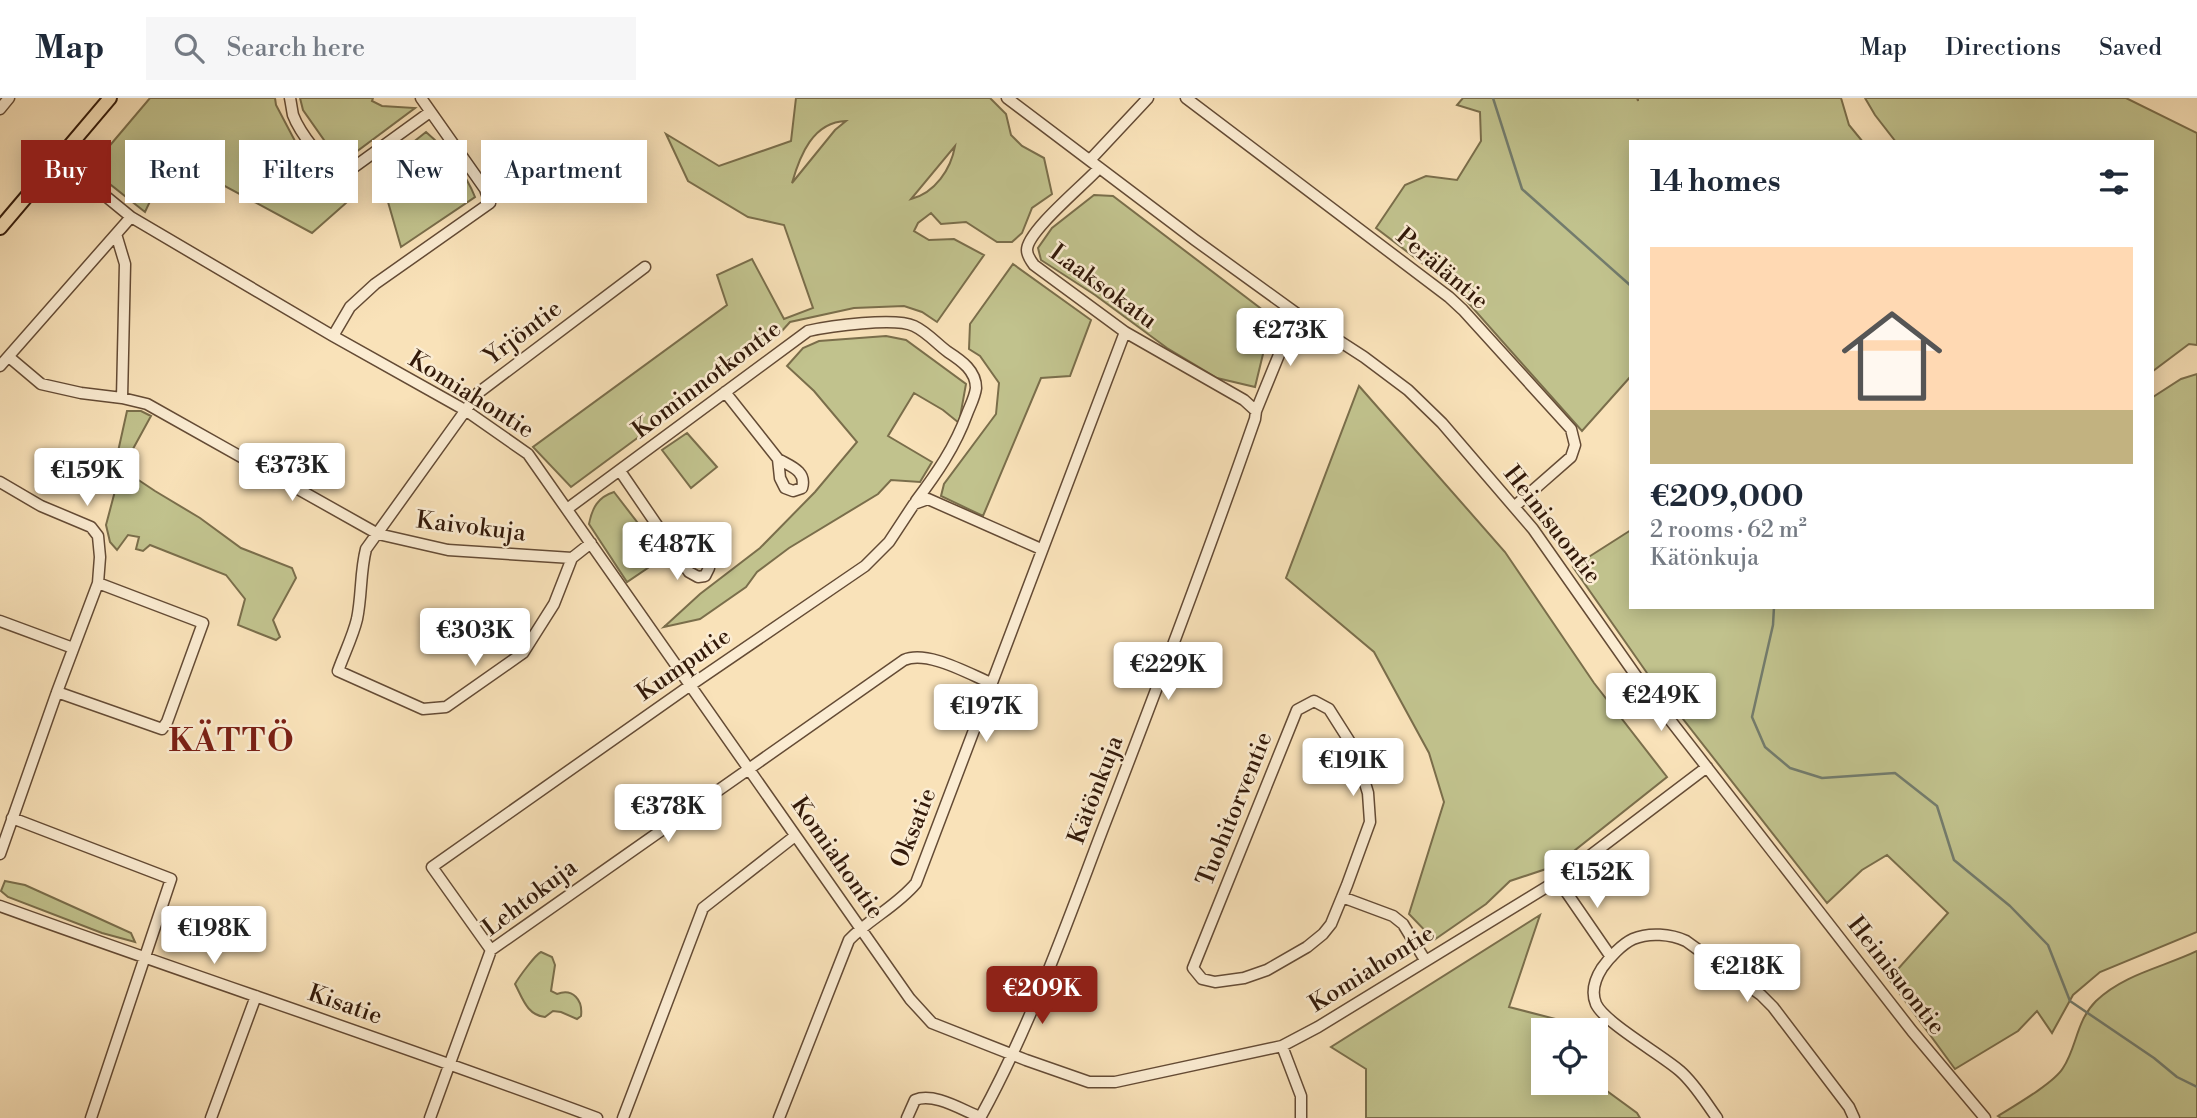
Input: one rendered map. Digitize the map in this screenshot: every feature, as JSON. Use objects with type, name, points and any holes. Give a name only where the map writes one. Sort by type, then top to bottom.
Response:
[{"type":"main road","points":[[74,140],[110,98]]},
{"type":"main road","points":[[0,228],[21,203]]},
{"type":"street","points":[[0,109],[9,98]]},
{"type":"street","points":[[290,98],[293,115],[304,132],[334,172],[342,174],[430,112]]},
{"type":"street","points":[[333,336],[350,307],[375,284],[490,202],[485,190],[421,98]]},
{"type":"street","name":"Heinisuontie","points":[[1007,98],[1296,313],[1408,390],[1442,423],[1533,529],[1639,680],[1904,1021],[1985,1118]]},
{"type":"street","points":[[1090,160],[1148,98]]},
{"type":"street","name":"Peräläntie","points":[[1186,98],[1449,297],[1464,310],[1571,429],[1575,445],[1571,457],[1514,507]]},
{"type":"street","name":"Laaksokatu","points":[[1100,167],[1040,226],[1029,241],[1027,253],[1034,265],[1125,332],[1244,400],[1256,411]]},
{"type":"street","name":"Komiahontie","points":[[111,201],[131,217],[465,411],[528,454],[910,999],[932,1023],[1089,1082],[1115,1082],[1282,1046],[1318,1027],[1558,880],[1707,767]]},
{"type":"street","points":[[0,366],[131,217]]},
{"type":"street","points":[[116,234],[125,264],[122,398]]},
{"type":"street","name":"Yrjöntie","points":[[572,558],[554,604],[523,653],[446,707],[423,709],[338,671],[357,622],[361,568],[366,549],[478,393],[645,267]]},
{"type":"street","name":"Kätönkuja","points":[[980,1118],[1013,1055],[1043,984],[1210,550],[1256,411],[1296,313]]},
{"type":"street","name":"Kominnotkontie","points":[[567,509],[808,331],[890,322],[917,327],[964,363],[975,377],[976,391],[961,431],[946,461],[914,504]]},
{"type":"street","name":"Oksatie","points":[[779,1118],[849,940],[907,894],[916,883],[1125,332]]},
{"type":"street","name":"Kaivokuja","points":[[9,357],[41,384],[147,404],[378,534],[448,551],[572,558]]},
{"type":"street","points":[[724,392],[778,459]]},
{"type":"street","points":[[620,471],[675,550]]},
{"type":"street","points":[[0,482],[41,506],[91,527],[97,536],[100,557],[98,583],[0,854]]},
{"type":"street","points":[[914,504],[928,499],[936,501],[1041,549]]},
{"type":"street","name":"Kumputie","points":[[491,950],[432,867],[865,565],[888,542],[914,504]]},
{"type":"street","points":[[572,558],[591,543]]},
{"type":"street","points":[[57,692],[162,729],[167,722],[203,623],[98,583]]},
{"type":"street","points":[[0,621],[74,648]]},
{"type":"street","name":"Lehtokuja","points":[[430,1118],[491,950],[891,668],[913,656],[929,658],[990,683]]},
{"type":"street","name":"Tuohitorventie","points":[[1314,701],[1329,709],[1355,750],[1368,793],[1370,822],[1342,897],[1331,924],[1323,934],[1307,947],[1267,970],[1244,978],[1215,982],[1202,979],[1193,968],[1297,710],[1314,701]]},
{"type":"street","points":[[12,818],[171,879],[91,1118]]},
{"type":"street","points":[[623,1118],[702,908],[795,836]]},
{"type":"street","points":[[1558,880],[1611,957]]},
{"type":"street","points":[[1342,897],[1392,916],[1403,924],[1425,960]]},
{"type":"street","name":"Kisatie","points":[[0,906],[145,959],[449,1063],[597,1118]]},
{"type":"street","points":[[1717,1118],[1686,1076],[1602,1013],[1597,1005],[1594,994],[1596,979],[1611,957],[1633,939],[1645,936],[1677,937],[1761,995],[1849,1107],[1854,1118]]},
{"type":"street","points":[[211,1118],[256,996]]},
{"type":"street","points":[[1282,1046],[1301,1096],[1301,1118]]},
{"type":"street","points":[[906,1118],[915,1100],[923,1097],[932,1098],[980,1118]]},
{"type":"green space","points":[[150,98],[275,98],[294,140],[239,140],[239,194],[225,186],[225,140],[125,140],[125,196],[111,185],[111,144]]},
{"type":"green space","points":[[300,98],[373,98],[372,101],[382,106],[415,108],[358,151],[358,140],[324,140],[303,110]]},
{"type":"green space","points":[[796,98],[990,98],[1006,114],[1011,135],[1022,146],[1044,158],[1052,194],[1032,208],[1022,233],[1012,242],[997,242],[966,222],[941,224],[931,213],[918,223],[914,231],[929,240],[954,239],[984,255],[937,322],[922,312],[904,306],[854,308],[790,322],[781,332],[571,487],[533,447],[727,305],[717,275],[752,259],[784,319],[813,308],[784,225],[748,217],[688,181],[666,134],[719,166],[791,141]],"holes":[[[846,121],[835,130],[792,183],[810,142],[825,127]],[[955,146],[950,163],[940,179],[920,196],[911,199]]]},
{"type":"green space","points":[[1463,98],[1637,98],[1638,101],[1638,98],[1841,98],[1849,125],[1861,140],[1629,140],[1629,378],[1582,431],[1456,289],[1376,228],[1405,185],[1426,176],[1457,180],[1481,141],[1480,112],[1457,105]]},
{"type":"green space","points":[[1865,98],[2126,98],[2197,133],[2197,345],[2189,344],[2154,370],[2154,140],[1894,140]]},
{"type":"green space","points":[[426,132],[435,140],[416,140]]},
{"type":"green space","points":[[467,181],[475,197],[467,202]]},
{"type":"green space","points":[[1094,195],[1113,196],[1272,317],[1255,387],[1217,378],[1167,348],[1095,295],[1041,260],[1038,248],[1052,228]]},
{"type":"green space","points":[[134,203],[149,203],[145,212]]},
{"type":"green space","points":[[256,203],[346,203],[312,233]]},
{"type":"green space","points":[[388,203],[466,203],[401,247]]},
{"type":"green space","points":[[1013,264],[1091,320],[1070,376],[1041,378],[983,516],[941,496],[944,484],[996,414],[999,383],[980,356],[969,349],[970,324]]},
{"type":"green space","points":[[886,336],[906,340],[966,384],[959,423],[914,393],[888,436],[932,462],[920,482],[891,480],[878,494],[789,548],[757,572],[746,587],[700,619],[664,627],[700,594],[760,548],[815,492],[857,442],[814,391],[787,366],[803,348],[819,341]]},
{"type":"green space","points":[[2197,374],[2197,932],[2100,972],[2073,995],[2052,1033],[2037,1011],[2018,1031],[1955,1069],[1889,979],[1948,913],[1887,855],[1862,870],[1827,903],[1647,673],[1573,567],[1629,531],[1629,609],[2154,609],[2154,396],[2181,379]]},
{"type":"green space","points":[[1359,386],[1505,552],[1594,683],[1667,777],[1555,866],[1510,881],[1486,904],[1434,940],[1409,914],[1444,802],[1429,753],[1374,652],[1286,578]]},
{"type":"green space","points":[[127,411],[141,411],[151,416],[122,469],[200,518],[241,548],[292,568],[296,578],[273,620],[280,637],[276,640],[238,625],[245,599],[226,575],[150,545],[143,551],[136,549],[139,537],[128,535],[117,550],[110,542],[106,525],[115,491],[113,474]]},
{"type":"green space","points":[[687,433],[717,467],[691,488],[662,450]]},
{"type":"green space","points":[[614,492],[664,557],[627,582],[589,524],[597,504]]},
{"type":"green space","points":[[5,881],[25,885],[131,933],[135,942],[102,933],[8,897],[1,891]]},
{"type":"green space","points":[[1540,915],[1509,1007],[1552,1018],[1531,1018],[1531,1095],[1608,1095],[1608,1092],[1640,1118],[1366,1118],[1366,1069],[1331,1047]]},
{"type":"green space","points":[[2197,951],[2197,1118],[1998,1116],[2058,1074],[2068,1060],[2084,1017],[2096,1001],[2119,984]]},
{"type":"green space","points":[[541,952],[552,957],[555,965],[551,991],[557,994],[572,994],[579,1000],[581,1016],[577,1019],[553,1011],[545,1017],[539,1016],[523,1001],[515,984]]},
{"type":"waterway","points":[[1493,98],[1522,189],[1629,284]]},
{"type":"waterway","points":[[1774,609],[1773,625],[1752,717],[1765,747],[1790,768],[1822,778],[1895,773],[1937,806],[1954,860],[2010,906],[2048,945],[2070,1001],[2154,1058],[2177,1077],[2197,1087]]},
{"type":"district","name":"KÄTTÖ","points":[[232,741]]}]
